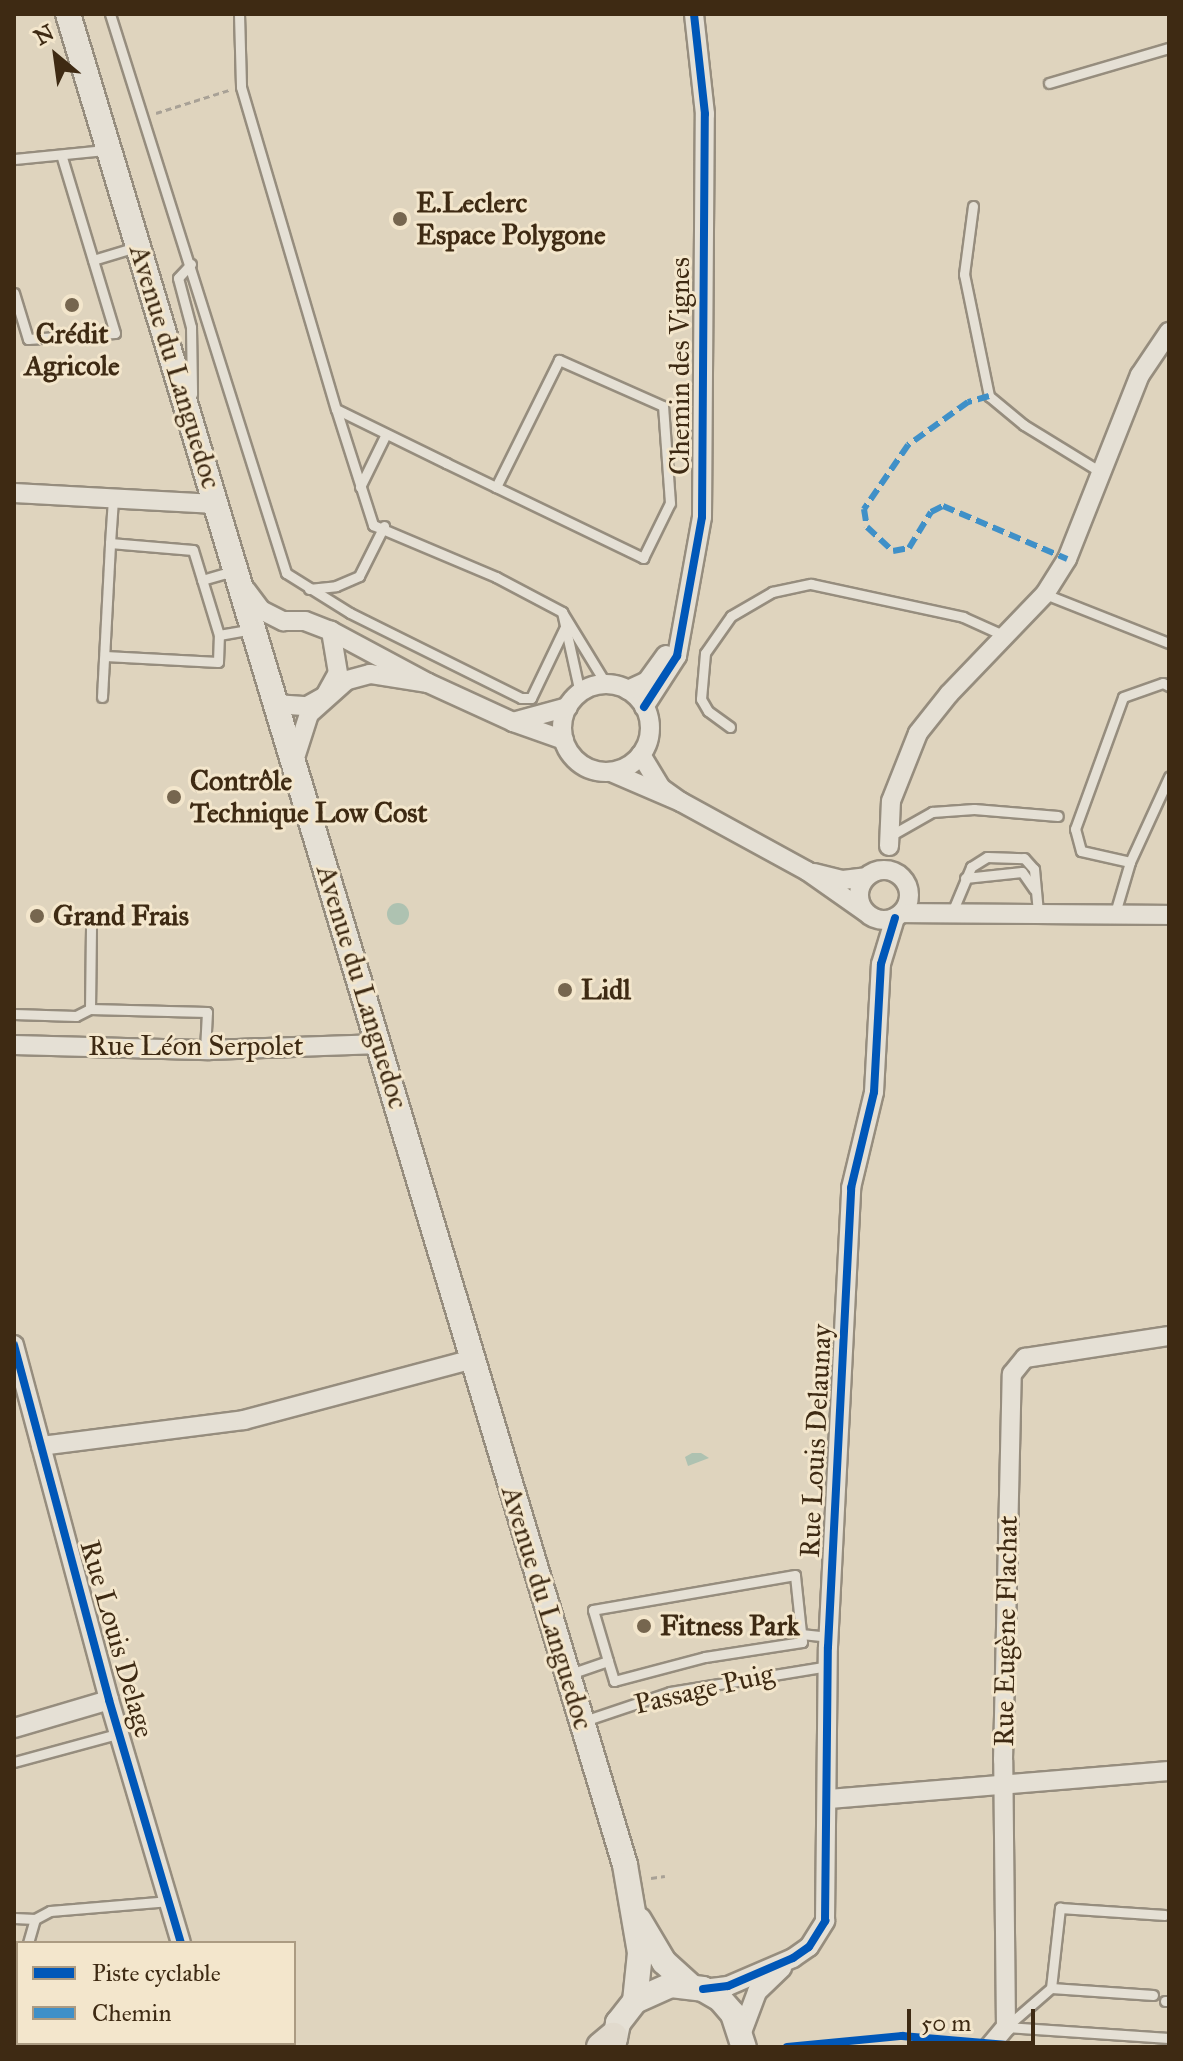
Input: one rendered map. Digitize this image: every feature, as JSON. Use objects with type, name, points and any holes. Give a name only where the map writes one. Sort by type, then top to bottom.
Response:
[{"type":"main road","name":"Avenue du Languedoc","points":[[68,14],[379,1044],[637,1916],[640,1971],[635,2001]]},
{"type":"main road","name":"Avenue du Languedoc","points":[[637,1916],[664,1962],[697,1988],[720,1999],[743,2039]]},
{"type":"main road","points":[[609,2044],[635,2001],[652,1990],[697,1988]]},
{"type":"street","name":"Chemin des Vignes","points":[[644,707],[677,656],[702,517],[700,235],[705,114],[694,14]]},
{"type":"street","points":[[867,913],[859,890],[888,842],[899,770],[918,733],[1045,594],[1067,559],[1099,471],[1140,375],[1169,332]]},
{"type":"street","points":[[14,493],[216,504]]},
{"type":"street","points":[[235,574],[261,610],[283,621],[305,621],[331,631],[428,683],[513,722],[564,740],[578,763],[611,772],[681,802],[807,871],[867,913],[898,915],[953,910],[1169,915]]},
{"type":"street","points":[[255,637],[283,621]]},
{"type":"street","name":"Chemin des Vignes","points":[[628,690],[659,667],[681,623]]},
{"type":"street","points":[[294,760],[298,734],[338,673],[331,631]]},
{"type":"street","points":[[275,704],[307,706],[347,680],[370,674],[428,683]]},
{"type":"street","points":[[513,722],[574,700],[606,684],[628,690],[644,707],[650,723],[641,755],[611,772]]},
{"type":"street","points":[[564,740],[574,700]]},
{"type":"street","points":[[641,755],[661,788],[681,802]]},
{"type":"street","points":[[888,842],[905,883],[898,915]]},
{"type":"street","points":[[807,871],[843,880],[888,870],[953,910]]},
{"type":"street","name":"Rue Louis Delaunay","points":[[867,913],[881,964]]},
{"type":"street","name":"Rue Louis Delaunay","points":[[743,2039],[757,1992],[809,1947],[825,1921],[820,1880],[829,1799],[829,1637],[851,1188],[874,1092],[881,964],[898,915]]},
{"type":"street","name":"Rue Léon Serpolet","points":[[14,1045],[205,1049],[379,1044]]},
{"type":"street","name":"Rue Eugène Flachat","points":[[1006,2027],[1003,1783],[1012,1374],[1025,1358],[1169,1336]]},
{"type":"street","name":"Rue Louis Delage","points":[[14,1345],[109,1700],[180,1941]]},
{"type":"street","points":[[41,1446],[244,1420],[473,1359]]},
{"type":"street","points":[[14,1728],[109,1700]]},
{"type":"street","points":[[829,1799],[1169,1771]]},
{"type":"street","points":[[697,1988],[728,1986],[793,1958]]},
{"type":"street","points":[[989,2047],[1006,2027]]},
{"type":"lane","points":[[110,14],[145,116],[286,573],[308,589],[521,698],[531,698],[565,627]]},
{"type":"lane","points":[[239,14],[241,87],[373,525],[384,526],[562,612],[606,684]]},
{"type":"lane","points":[[1049,83],[1169,48]]},
{"type":"lane","points":[[14,159],[62,157],[109,150]]},
{"type":"lane","points":[[14,293],[28,339],[115,333],[62,157]]},
{"type":"lane","points":[[973,206],[964,274],[989,396],[1024,425],[1099,471]]},
{"type":"lane","points":[[93,260],[137,246]]},
{"type":"lane","points":[[191,264],[178,278],[191,327],[192,429]]},
{"type":"lane","points":[[336,409],[386,434],[643,558],[670,503],[663,406],[559,360],[496,487]]},
{"type":"lane","points":[[360,487],[386,434]]},
{"type":"lane","points":[[102,697],[113,498]]},
{"type":"lane","points":[[308,589],[336,586],[359,576],[384,526]]},
{"type":"lane","points":[[105,656],[218,662],[219,635],[193,550],[110,543]]},
{"type":"lane","points":[[202,580],[235,574]]},
{"type":"lane","points":[[730,727],[708,711],[701,699],[705,653],[731,616],[772,592],[811,584],[963,617],[1005,636]]},
{"type":"lane","points":[[1045,594],[1169,643]]},
{"type":"lane","points":[[562,612],[574,700]]},
{"type":"lane","points":[[219,635],[255,637]]},
{"type":"lane","points":[[1130,862],[1081,851],[1075,829],[1123,697],[1163,683],[1169,686]]},
{"type":"lane","points":[[1115,913],[1130,862],[1169,777]]},
{"type":"lane","points":[[888,842],[932,812],[974,809],[1058,816]]},
{"type":"lane","points":[[953,910],[971,867],[987,857],[1024,858],[1034,869],[1038,912]]},
{"type":"lane","points":[[965,878],[1022,872],[1036,892]]},
{"type":"lane","points":[[90,1009],[91,928]]},
{"type":"lane","points":[[14,1014],[76,1016],[90,1009],[207,1012],[205,1049]]},
{"type":"lane","points":[[795,1575],[802,1642],[705,1657],[614,1681],[608,1661],[593,1610],[795,1575]]},
{"type":"lane","points":[[801,1634],[829,1637]]},
{"type":"lane","points":[[567,1675],[608,1661]]},
{"type":"lane","name":"Passage Puig","points":[[581,1722],[670,1692],[828,1666]]},
{"type":"lane","points":[[14,1762],[121,1733]]},
{"type":"lane","points":[[14,1918],[35,1919],[50,1911],[170,1901]]},
{"type":"lane","points":[[1006,2027],[1051,1988],[1060,1908],[1165,1915]]},
{"type":"lane","points":[[29,1941],[35,1919]]},
{"type":"lane","points":[[1051,1988],[1153,1995]]},
{"type":"lane","points":[[1006,2027],[1169,2038]]},
{"type":"path","points":[[145,116],[241,87]]},
{"type":"path","points":[[651,1878],[665,1876]]},
{"type":"shaded area","points":[[398,903],[406,906],[409,914],[406,922],[398,925],[390,922],[387,914],[390,906]]},
{"type":"shaded area","points":[[701,1453],[709,1458],[688,1466],[685,1457]]},
{"type":"marked path","points":[[989,396],[968,402],[908,445],[864,509],[867,527],[893,551],[909,548],[931,512],[943,506],[1067,559]]},
{"type":"cycle path","points":[[644,707],[677,656],[702,517],[705,114],[694,14]]},
{"type":"cycle path","points":[[703,1989],[728,1986],[793,1958],[809,1947],[825,1921],[828,1647],[851,1188],[874,1092],[881,964],[895,918]]},
{"type":"cycle path","points":[[14,1345],[109,1700],[180,1941]]},
{"type":"cycle path","points":[[787,2047],[902,2036],[1031,2047]]},
{"type":"place","name":"E.Leclerc Espace Polygone","points":[[400,219]]},
{"type":"place","name":"Crédit Agricole","points":[[72,305]]},
{"type":"place","name":"Contrôle Technique Low Cost","points":[[174,797]]},
{"type":"place","name":"Grand Frais","points":[[37,916]]},
{"type":"place","name":"Lidl","points":[[565,990]]},
{"type":"place","name":"Fitness Park","points":[[644,1626]]}]
